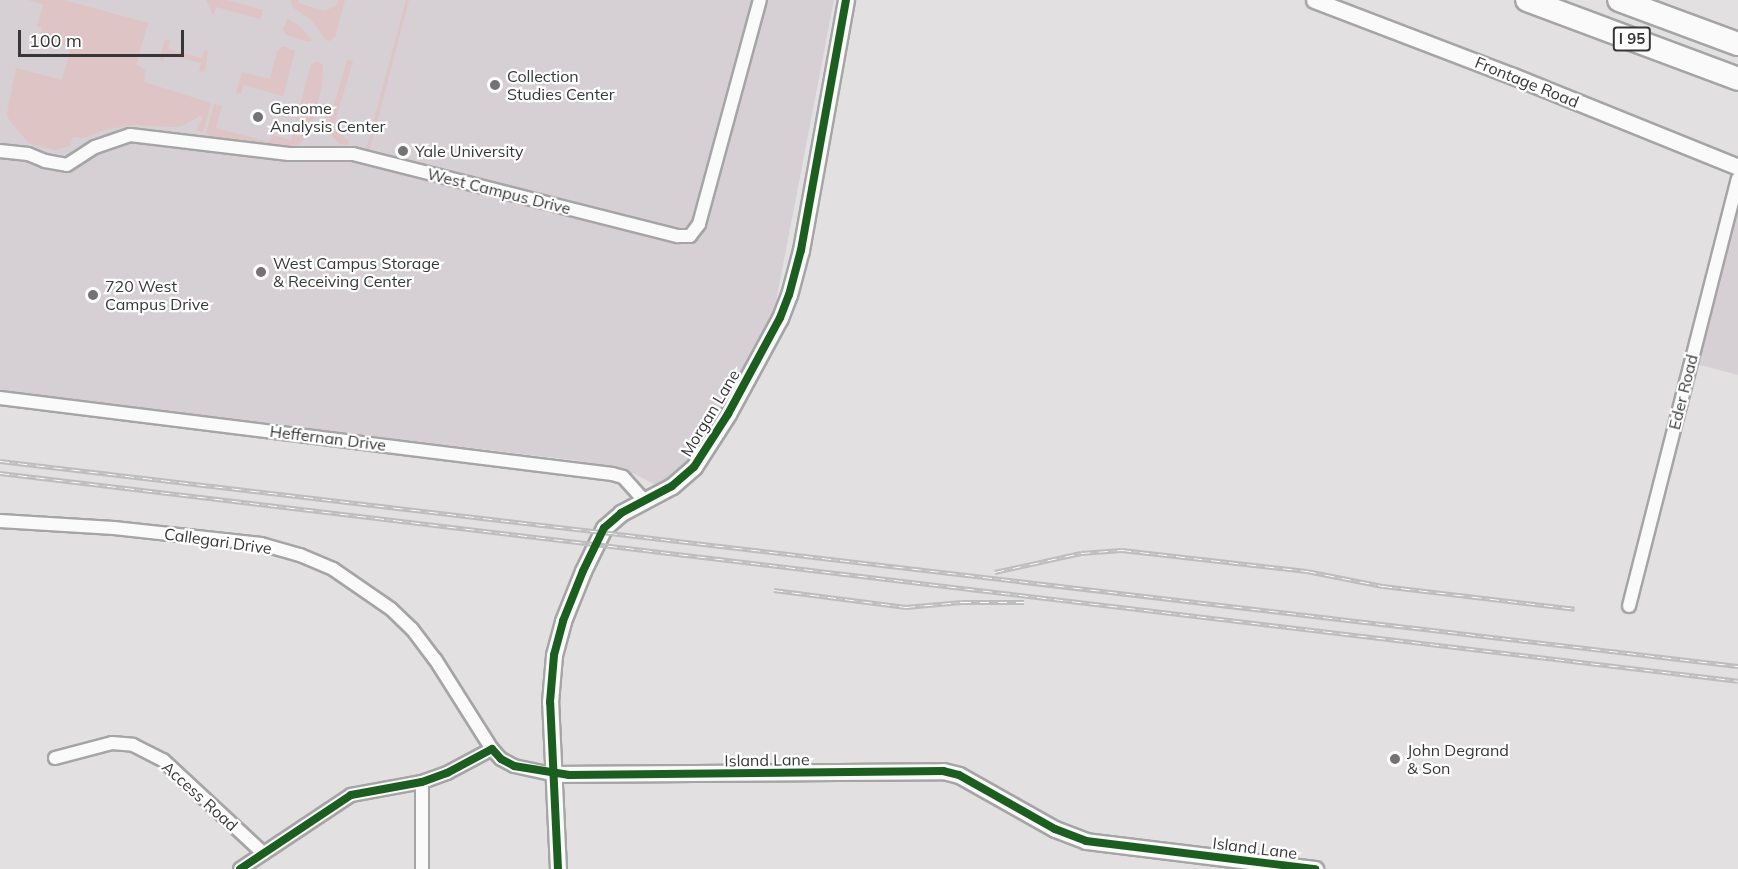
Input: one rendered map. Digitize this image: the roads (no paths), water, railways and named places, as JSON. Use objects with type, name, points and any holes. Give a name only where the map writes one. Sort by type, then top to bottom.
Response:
[{"type":"highway","name":"I 95","points":[[1527,0],[1738,79]]},
{"type":"highway","name":"I 95","points":[[1619,0],[1738,44]]},
{"type":"street","name":"West Campus Drive","points":[[0,151],[28,154],[45,162],[67,165],[95,147],[130,135],[289,154],[353,154],[667,234],[690,236],[699,224],[760,0]]},
{"type":"street","name":"Morgan Lane","points":[[558,869],[552,774],[551,678],[563,621],[583,570],[604,528],[610,520],[683,478],[699,460],[728,414],[780,318],[789,295],[801,250],[846,0]]},
{"type":"street","name":"Frontage Road","points":[[1314,0],[1514,76],[1738,167]]},
{"type":"street","name":"Eder Road","points":[[1629,606],[1738,179]]},
{"type":"street","name":"Heffernan Drive","points":[[0,398],[602,472],[623,477],[644,500]]},
{"type":"street","name":"Callegari Drive","points":[[0,521],[114,528],[261,544],[300,555],[333,569],[391,609],[412,629],[435,659],[492,749]]},
{"type":"street","name":"Access Road","points":[[55,758],[112,743],[133,745],[163,760],[263,853]]},
{"type":"street","name":"Island Lane","points":[[492,749],[501,759],[513,766],[552,774],[943,771],[959,775],[1055,829],[1086,842],[1315,869]]},
{"type":"street","points":[[240,869],[351,795],[422,782],[447,773],[492,749]]},
{"type":"street","points":[[422,782],[422,869]]},
{"type":"railway","points":[[0,461],[1738,666]]},
{"type":"railway","points":[[0,473],[1738,681]]},
{"type":"railway","points":[[995,572],[1081,553],[1122,550],[1307,571],[1383,586],[1575,609]]},
{"type":"railway","points":[[774,590],[906,607],[962,602],[1024,602]]},
{"type":"place","name":"Collection Studies Center","points":[[495,85]]},
{"type":"place","name":"Genome Analysis Center","points":[[258,117]]},
{"type":"place","name":"Yale University","points":[[403,151]]},
{"type":"place","name":"West Campus Storage & Receiving Center","points":[[261,272]]},
{"type":"place","name":"720 West Campus Drive","points":[[93,295]]},
{"type":"place","name":"John Degrand & Son","points":[[1395,759]]}]
